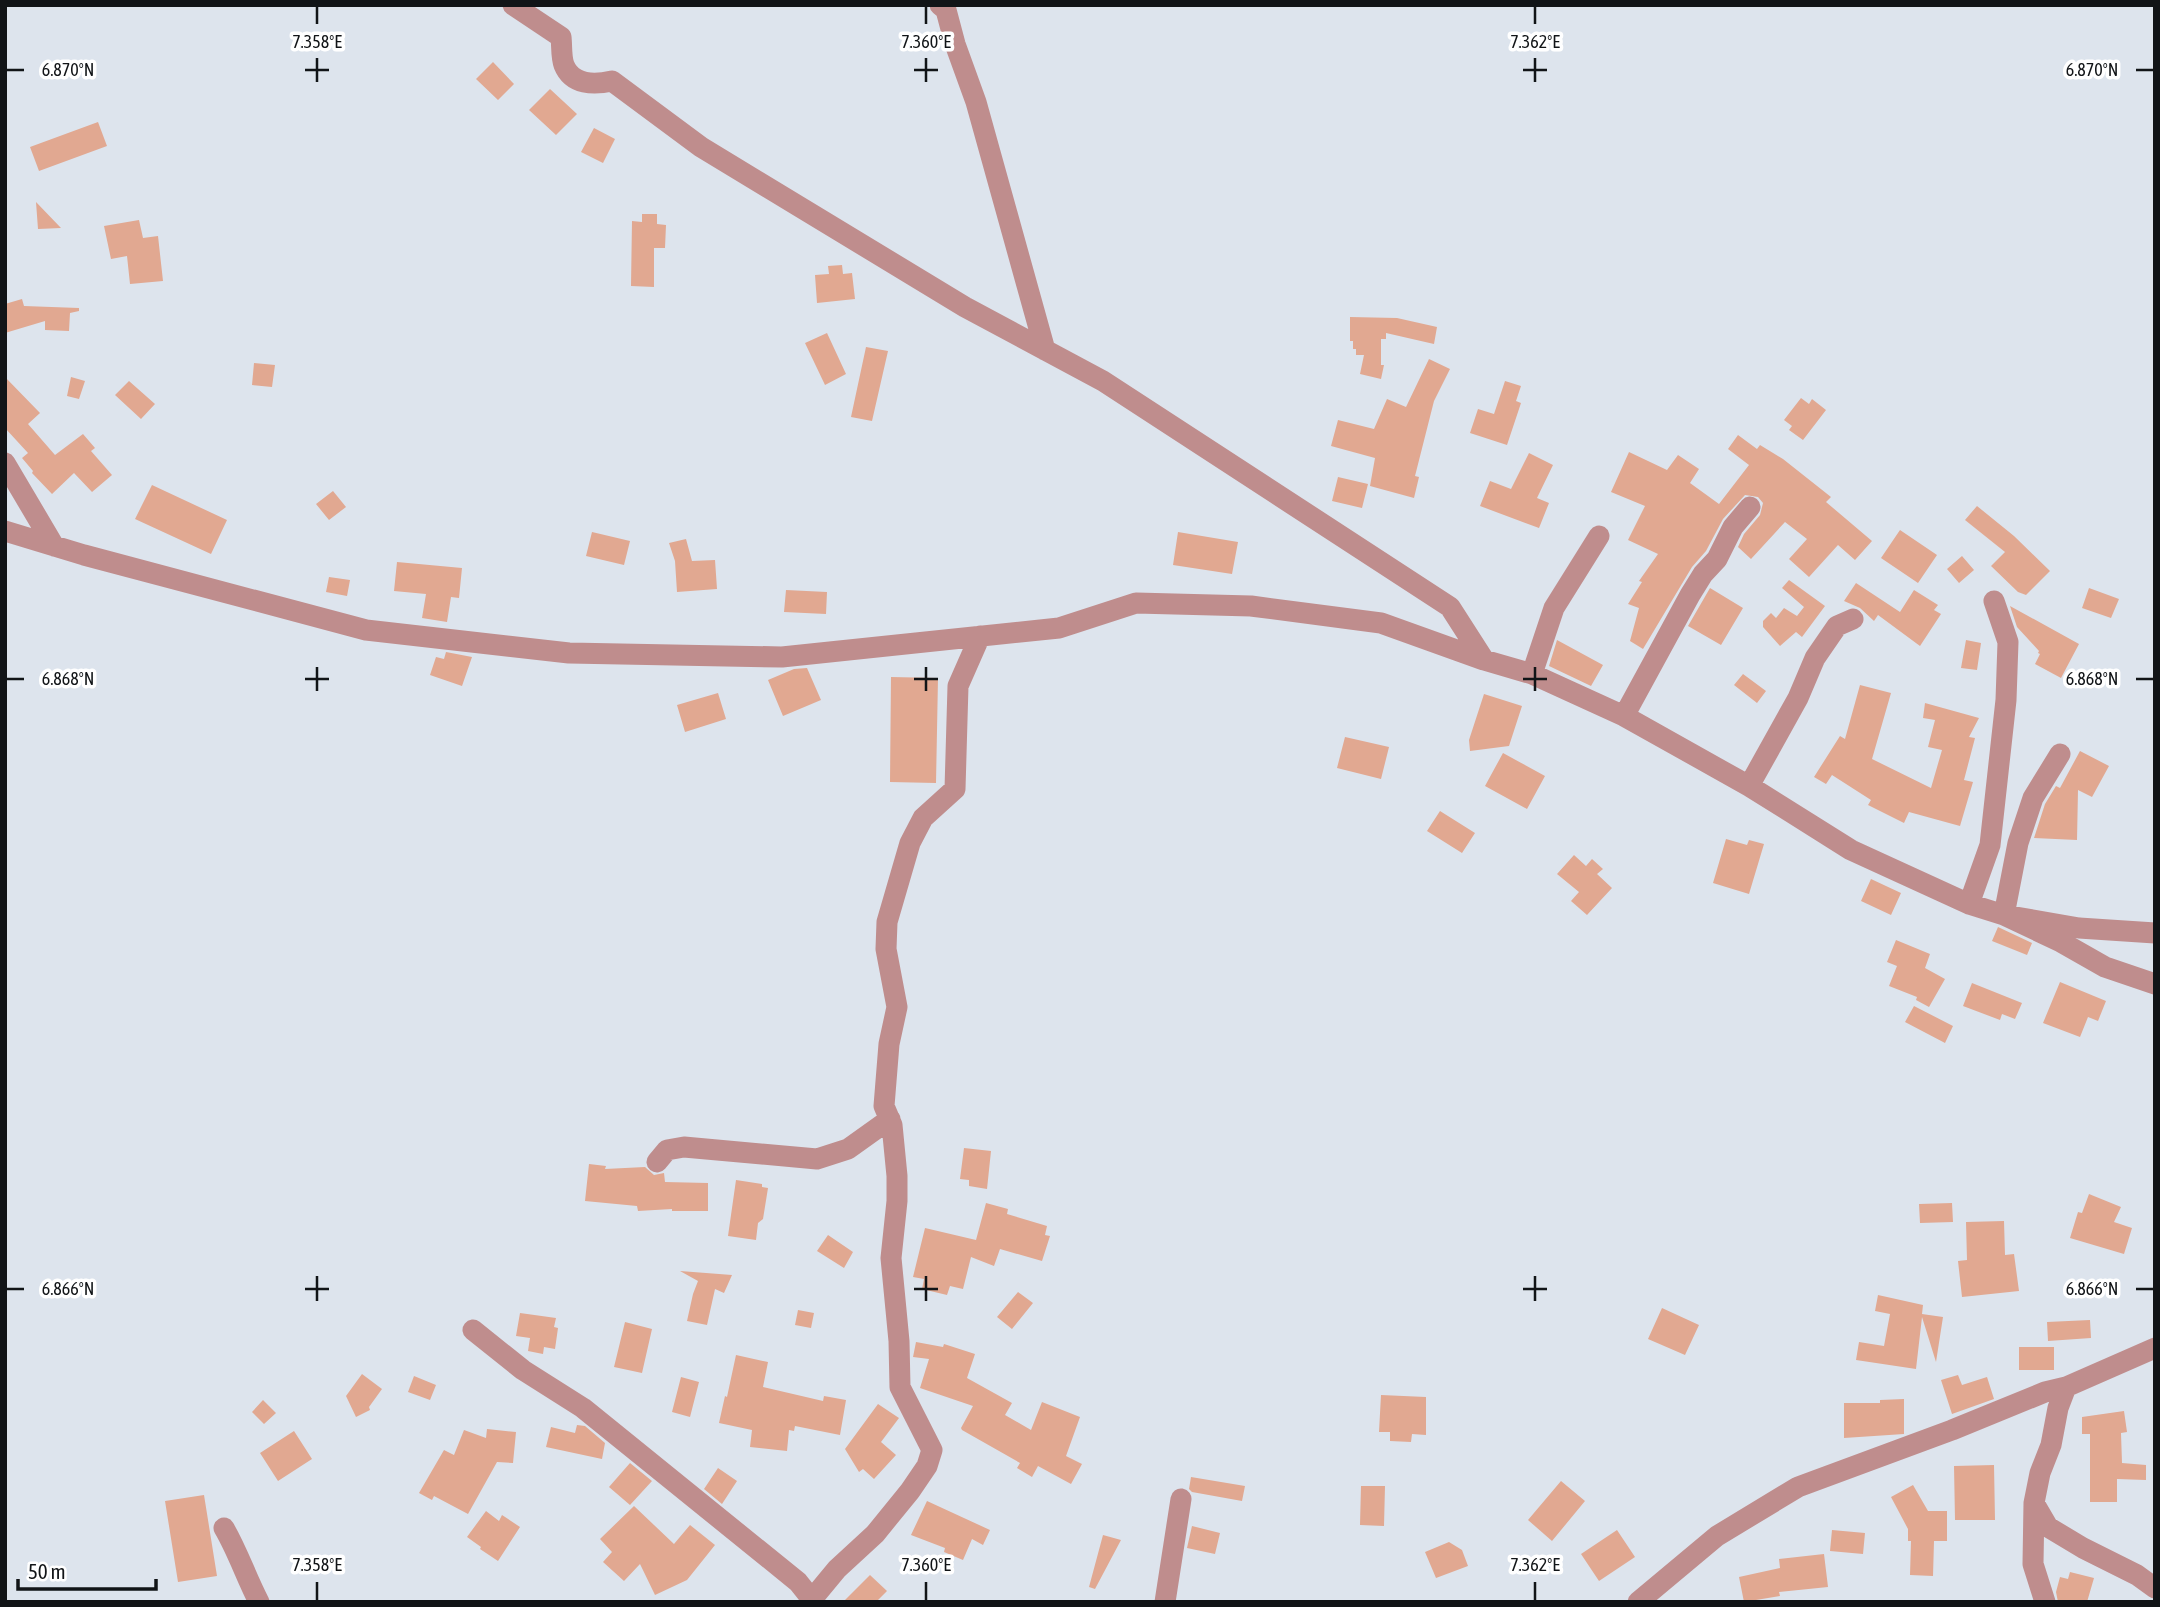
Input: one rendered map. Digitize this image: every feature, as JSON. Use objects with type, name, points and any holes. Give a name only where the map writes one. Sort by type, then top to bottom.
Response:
[{"type":"street","points":[[513,5],[561,37],[564,65],[576,79],[592,85],[612,81],[701,148],[965,307],[1102,381],[1450,607],[1484,660]]},
{"type":"street","points":[[940,5],[946,10],[954,44],[976,102],[1045,350]]},
{"type":"street","points":[[5,463],[54,546]]},
{"type":"street","points":[[1624,716],[1690,595],[1703,574],[1717,559],[1732,527],[1750,507]]},
{"type":"street","points":[[5,531],[366,630],[569,653],[782,657],[1059,628],[1136,603],[1251,606],[1381,623],[1532,674],[1624,716],[1749,786],[1851,850],[1969,904],[2004,915],[2079,928],[2155,933]]},
{"type":"street","points":[[1532,674],[1554,608],[1599,536]]},
{"type":"street","points":[[1969,904],[1990,845],[2006,700],[2008,642],[1994,601]]},
{"type":"street","points":[[1749,786],[1798,698],[1815,658],[1837,626],[1853,619]]},
{"type":"street","points":[[473,1330],[523,1370],[583,1408],[798,1582],[813,1600],[837,1569],[875,1534],[910,1491],[926,1466],[932,1450],[900,1387],[899,1341],[891,1258],[897,1175],[890,1119],[884,1106],[889,1044],[897,1007],[886,948],[887,922],[910,843],[923,818],[954,789],[958,686],[979,636]]},
{"type":"street","points":[[2004,915],[2021,832],[2033,798],[2060,754]]},
{"type":"street","points":[[2004,915],[2105,967],[2155,984]]},
{"type":"street","points":[[657,1161],[667,1150],[684,1147],[817,1159],[848,1149],[890,1119]]},
{"type":"street","points":[[1638,1602],[1717,1536],[1798,1487],[2045,1392],[2066,1387],[2155,1348]]},
{"type":"street","points":[[2045,1602],[2033,1564],[2034,1503],[2040,1473],[2051,1445],[2058,1408],[2066,1387]]},
{"type":"street","points":[[1165,1602],[1181,1499]]},
{"type":"street","points":[[2034,1503],[2048,1527],[2137,1575],[2155,1588]]},
{"type":"street","points":[[224,1528],[237,1551],[245,1576],[258,1602]]},
{"type":"building","points":[[493,62],[514,84],[498,100],[476,79]]},
{"type":"building","points":[[550,89],[577,114],[556,135],[529,110]]},
{"type":"building","points":[[98,122],[107,146],[39,171],[30,147]]},
{"type":"building","points":[[594,128],[615,139],[603,163],[581,152]]},
{"type":"building","points":[[36,202],[61,228],[38,229]]},
{"type":"building","points":[[642,214],[657,214],[657,224],[666,225],[665,248],[654,248],[654,287],[631,286],[632,221],[642,222]]},
{"type":"building","points":[[139,220],[143,238],[158,236],[163,281],[130,284],[127,256],[111,259],[104,226]]},
{"type":"building","points":[[842,265],[843,274],[852,273],[855,299],[817,303],[815,275],[829,274],[828,266]]},
{"type":"building","points":[[22,299],[24,306],[79,308],[79,311],[70,313],[69,331],[45,330],[45,321],[5,333],[5,304]]},
{"type":"building","points":[[1350,317],[1397,318],[1437,327],[1434,344],[1386,333],[1386,339],[1381,339],[1381,365],[1384,365],[1381,379],[1360,374],[1364,355],[1356,355],[1353,341],[1350,341]]},
{"type":"building","points":[[827,333],[846,374],[825,385],[805,343]]},
{"type":"building","points":[[866,347],[888,351],[872,421],[851,417]]},
{"type":"building","points":[[1429,359],[1450,369],[1434,401],[1415,476],[1419,477],[1414,498],[1370,486],[1375,458],[1331,446],[1338,420],[1374,429],[1387,399],[1406,407]]},
{"type":"building","points":[[254,363],[275,365],[272,387],[252,385]]},
{"type":"building","points":[[5,377],[40,413],[28,424],[55,455],[83,434],[95,448],[91,451],[112,475],[92,492],[74,473],[52,494],[22,458],[28,453],[5,428]]},
{"type":"building","points":[[71,377],[85,381],[79,399],[67,396]]},
{"type":"building","points":[[129,381],[155,404],[141,419],[115,395]]},
{"type":"building","points":[[1505,381],[1521,386],[1516,401],[1521,403],[1507,445],[1470,433],[1478,409],[1494,414]]},
{"type":"building","points":[[1801,398],[1809,404],[1812,399],[1826,410],[1803,440],[1789,430],[1792,426],[1784,420]]},
{"type":"building","points":[[1738,435],[1757,449],[1760,445],[1783,459],[1831,497],[1826,502],[1872,541],[1855,560],[1838,545],[1809,577],[1789,559],[1807,539],[1785,522],[1751,559],[1738,547],[1744,534],[1760,515],[1763,503],[1758,497],[1745,495],[1723,519],[1706,551],[1692,567],[1643,649],[1630,641],[1639,608],[1628,604],[1642,582],[1639,581],[1658,554],[1628,540],[1645,506],[1611,492],[1629,452],[1667,470],[1678,455],[1699,469],[1690,483],[1719,504],[1749,465],[1728,449]]},
{"type":"building","points":[[1529,453],[1553,465],[1537,498],[1549,503],[1539,528],[1480,506],[1490,481],[1511,489]]},
{"type":"building","points":[[1338,477],[1368,484],[1362,508],[1332,501]]},
{"type":"building","points":[[152,485],[227,520],[211,554],[135,519]]},
{"type":"building","points":[[333,491],[346,507],[329,520],[316,504]]},
{"type":"building","points":[[1977,506],[2014,536],[2050,571],[2026,595],[2018,592],[1991,566],[2005,552],[1965,520]]},
{"type":"building","points":[[1900,530],[1937,555],[1918,583],[1881,558]]},
{"type":"building","points":[[592,532],[630,541],[624,565],[586,556]]},
{"type":"building","points":[[1178,532],[1238,542],[1232,574],[1173,565]]},
{"type":"building","points":[[686,539],[692,561],[715,560],[717,589],[677,592],[675,561],[669,543]]},
{"type":"building","points":[[1962,556],[1974,570],[1959,583],[1947,569]]},
{"type":"building","points":[[397,562],[462,568],[459,598],[451,597],[447,622],[422,618],[426,594],[394,591]]},
{"type":"building","points":[[329,577],[350,580],[347,596],[326,592]]},
{"type":"building","points":[[1789,580],[1825,606],[1802,637],[1796,632],[1780,646],[1763,627],[1763,621],[1771,613],[1776,618],[1784,608],[1797,616],[1804,607],[1782,588]]},
{"type":"building","points":[[1856,583],[1900,612],[1914,590],[1938,605],[1934,610],[1941,614],[1920,646],[1878,615],[1874,621],[1860,608],[1844,601]]},
{"type":"building","points":[[1710,588],[1743,608],[1721,645],[1688,626]]},
{"type":"building","points":[[2089,588],[2119,599],[2111,618],[2082,608]]},
{"type":"building","points":[[786,590],[827,592],[826,614],[784,612]]},
{"type":"building","points":[[2010,606],[2079,644],[2061,678],[2035,664],[2039,651],[2017,627]]},
{"type":"building","points":[[1557,640],[1603,665],[1591,686],[1549,666]]},
{"type":"building","points":[[1966,640],[1981,643],[1977,670],[1961,668]]},
{"type":"building","points":[[446,652],[472,657],[462,686],[430,675],[436,657],[444,659]]},
{"type":"building","points":[[807,668],[821,700],[783,716],[768,680],[794,669]]},
{"type":"building","points":[[1743,674],[1766,691],[1757,703],[1734,685]]},
{"type":"building","points":[[891,677],[938,678],[936,783],[890,782]]},
{"type":"building","points":[[1860,685],[1891,693],[1872,759],[1931,788],[1942,750],[1928,747],[1935,720],[1923,718],[1925,703],[1979,718],[1969,737],[1975,738],[1964,780],[1973,782],[1960,826],[1909,812],[1904,823],[1868,805],[1871,800],[1832,775],[1826,784],[1814,777],[1840,736],[1845,739]]},
{"type":"building","points":[[718,693],[726,719],[685,732],[677,705]]},
{"type":"building","points":[[1484,694],[1522,706],[1509,746],[1470,751],[1469,740]]},
{"type":"building","points":[[1345,737],[1389,747],[1381,779],[1337,768]]},
{"type":"building","points":[[2080,751],[2109,766],[2092,797],[2078,790],[2077,840],[2034,838],[2045,804],[2056,786],[2060,788]]},
{"type":"building","points":[[1503,753],[1545,776],[1527,809],[1485,786]]},
{"type":"building","points":[[1440,811],[1475,833],[1462,853],[1427,831]]},
{"type":"building","points":[[1726,839],[1747,845],[1749,840],[1764,844],[1749,894],[1713,883]]},
{"type":"building","points":[[1574,855],[1586,866],[1592,859],[1603,869],[1597,874],[1612,888],[1587,915],[1571,901],[1579,892],[1557,874]]},
{"type":"building","points":[[1871,879],[1901,893],[1891,915],[1861,901]]},
{"type":"building","points":[[1998,927],[2032,943],[2027,955],[1992,941]]},
{"type":"building","points":[[1896,940],[1930,954],[1925,968],[1945,979],[1929,1007],[1916,1000],[1917,997],[1889,986],[1897,966],[1887,962]]},
{"type":"building","points":[[2060,982],[2106,1001],[2098,1021],[2088,1017],[2080,1037],[2043,1023]]},
{"type":"building","points":[[1972,983],[2022,1003],[2015,1019],[2002,1014],[2000,1020],[1963,1006]]},
{"type":"building","points":[[1914,1006],[1953,1026],[1945,1043],[1905,1022]]},
{"type":"building","points":[[964,1148],[991,1151],[987,1189],[969,1186],[969,1180],[960,1179]]},
{"type":"building","points":[[589,1164],[606,1166],[605,1169],[645,1167],[654,1175],[664,1173],[665,1182],[708,1183],[708,1211],[638,1211],[637,1206],[585,1201]]},
{"type":"building","points":[[736,1180],[762,1184],[762,1187],[768,1188],[756,1240],[728,1236]]},
{"type":"building","points":[[2089,1194],[2121,1207],[2114,1222],[2132,1228],[2124,1254],[2070,1238],[2078,1212],[2082,1213]]},
{"type":"building","points":[[986,1203],[1008,1209],[1007,1214],[1047,1226],[1045,1235],[1050,1236],[1042,1261],[1000,1249],[994,1266],[971,1257],[963,1289],[950,1286],[947,1295],[922,1289],[924,1279],[913,1277],[925,1228],[976,1240]]},
{"type":"building","points":[[1952,1203],[1953,1222],[1920,1223],[1919,1204]]},
{"type":"building","points":[[2004,1221],[2005,1255],[2014,1254],[2019,1291],[1962,1297],[1958,1261],[1967,1260],[1966,1222]]},
{"type":"building","points":[[828,1235],[853,1252],[844,1268],[817,1251]]},
{"type":"building","points":[[680,1271],[732,1275],[724,1293],[715,1289],[707,1325],[687,1321],[698,1281]]},
{"type":"building","points":[[1018,1292],[1033,1303],[1012,1329],[997,1317]]},
{"type":"building","points":[[1878,1295],[1923,1305],[1922,1314],[1943,1317],[1936,1362],[1922,1317],[1916,1369],[1856,1360],[1859,1342],[1884,1346],[1890,1314],[1875,1311]]},
{"type":"building","points":[[1662,1308],[1699,1325],[1685,1355],[1648,1339]]},
{"type":"building","points":[[798,1310],[814,1313],[811,1328],[795,1325]]},
{"type":"building","points":[[520,1313],[556,1318],[554,1327],[558,1328],[555,1349],[544,1347],[543,1354],[528,1351],[530,1338],[516,1336]]},
{"type":"building","points":[[2090,1320],[2091,1338],[2048,1341],[2047,1322]]},
{"type":"building","points":[[625,1322],[652,1329],[642,1373],[614,1367]]},
{"type":"building","points":[[916,1342],[943,1347],[944,1344],[975,1354],[967,1378],[1012,1403],[1005,1415],[1031,1430],[1042,1402],[1080,1417],[1066,1456],[1082,1464],[1071,1484],[1038,1466],[1032,1477],[1017,1468],[1020,1463],[962,1430],[973,1406],[920,1388],[929,1359],[913,1357]]},
{"type":"building","points":[[2019,1347],[2054,1347],[2054,1370],[2019,1370]]},
{"type":"building","points":[[736,1355],[768,1362],[763,1387],[823,1401],[824,1396],[846,1400],[840,1435],[795,1426],[794,1431],[789,1430],[787,1451],[750,1447],[752,1430],[719,1423]]},
{"type":"building","points":[[362,1374],[382,1389],[369,1407],[370,1410],[356,1417],[346,1396]]},
{"type":"building","points":[[1958,1375],[1962,1385],[1987,1377],[1994,1399],[1952,1414],[1941,1380]]},
{"type":"building","points":[[414,1376],[436,1385],[430,1400],[408,1392]]},
{"type":"building","points":[[681,1377],[699,1382],[690,1417],[672,1412]]},
{"type":"building","points":[[1381,1395],[1426,1397],[1426,1435],[1412,1434],[1411,1442],[1390,1441],[1390,1432],[1379,1432]]},
{"type":"building","points":[[1904,1399],[1904,1434],[1844,1438],[1844,1403],[1880,1403],[1880,1400]]},
{"type":"building","points":[[263,1400],[276,1413],[264,1424],[252,1412]]},
{"type":"building","points":[[878,1404],[899,1418],[881,1442],[896,1455],[874,1479],[863,1469],[859,1472],[845,1449]]},
{"type":"building","points":[[2124,1411],[2127,1432],[2121,1433],[2122,1463],[2146,1465],[2146,1480],[2117,1479],[2117,1502],[2090,1502],[2090,1434],[2082,1434],[2082,1417]]},
{"type":"building","points":[[577,1425],[585,1426],[605,1443],[602,1459],[546,1447],[551,1427],[575,1433]]},
{"type":"building","points":[[487,1429],[516,1432],[513,1463],[497,1462],[468,1514],[434,1496],[432,1500],[419,1493],[444,1450],[454,1455],[464,1430],[486,1438]]},
{"type":"building","points":[[294,1431],[312,1459],[278,1481],[260,1453]]},
{"type":"building","points":[[630,1463],[652,1481],[630,1505],[609,1487]]},
{"type":"building","points":[[1994,1465],[1995,1520],[1955,1520],[1954,1466]]},
{"type":"building","points":[[718,1468],[737,1481],[722,1504],[704,1489]]},
{"type":"building","points":[[1191,1477],[1245,1486],[1242,1501],[1192,1492],[1189,1489]]},
{"type":"building","points":[[1561,1481],[1585,1501],[1552,1541],[1528,1520]]},
{"type":"building","points":[[1913,1485],[1928,1511],[1947,1511],[1947,1541],[1934,1541],[1933,1576],[1910,1575],[1911,1541],[1908,1541],[1908,1529],[1891,1497]]},
{"type":"building","points":[[1361,1486],[1385,1486],[1384,1526],[1360,1525]]},
{"type":"building","points":[[204,1495],[217,1576],[178,1582],[165,1501]]},
{"type":"building","points":[[927,1501],[990,1530],[983,1545],[972,1539],[963,1560],[944,1552],[945,1548],[911,1535]]},
{"type":"building","points":[[634,1506],[674,1544],[690,1525],[715,1545],[687,1580],[655,1595],[640,1564],[624,1581],[603,1562],[612,1552],[600,1539]]},
{"type":"building","points":[[486,1511],[499,1521],[502,1515],[520,1527],[498,1561],[467,1537]]},
{"type":"building","points":[[1192,1526],[1220,1533],[1215,1554],[1187,1548]]},
{"type":"building","points":[[1617,1530],[1635,1557],[1599,1581],[1581,1554]]},
{"type":"building","points":[[1832,1530],[1865,1533],[1863,1554],[1830,1551]]},
{"type":"building","points":[[1103,1535],[1121,1540],[1095,1589],[1089,1587]]},
{"type":"building","points":[[1449,1542],[1462,1550],[1468,1566],[1436,1578],[1425,1552]]},
{"type":"building","points":[[1824,1554],[1828,1587],[1779,1592],[1780,1596],[1744,1602],[1739,1577],[1780,1568],[1779,1559]]},
{"type":"building","points":[[2070,1572],[2094,1578],[2087,1602],[2058,1602],[2056,1592],[2060,1577],[2068,1579]]},
{"type":"building","points":[[870,1575],[887,1591],[876,1602],[843,1602]]}]
